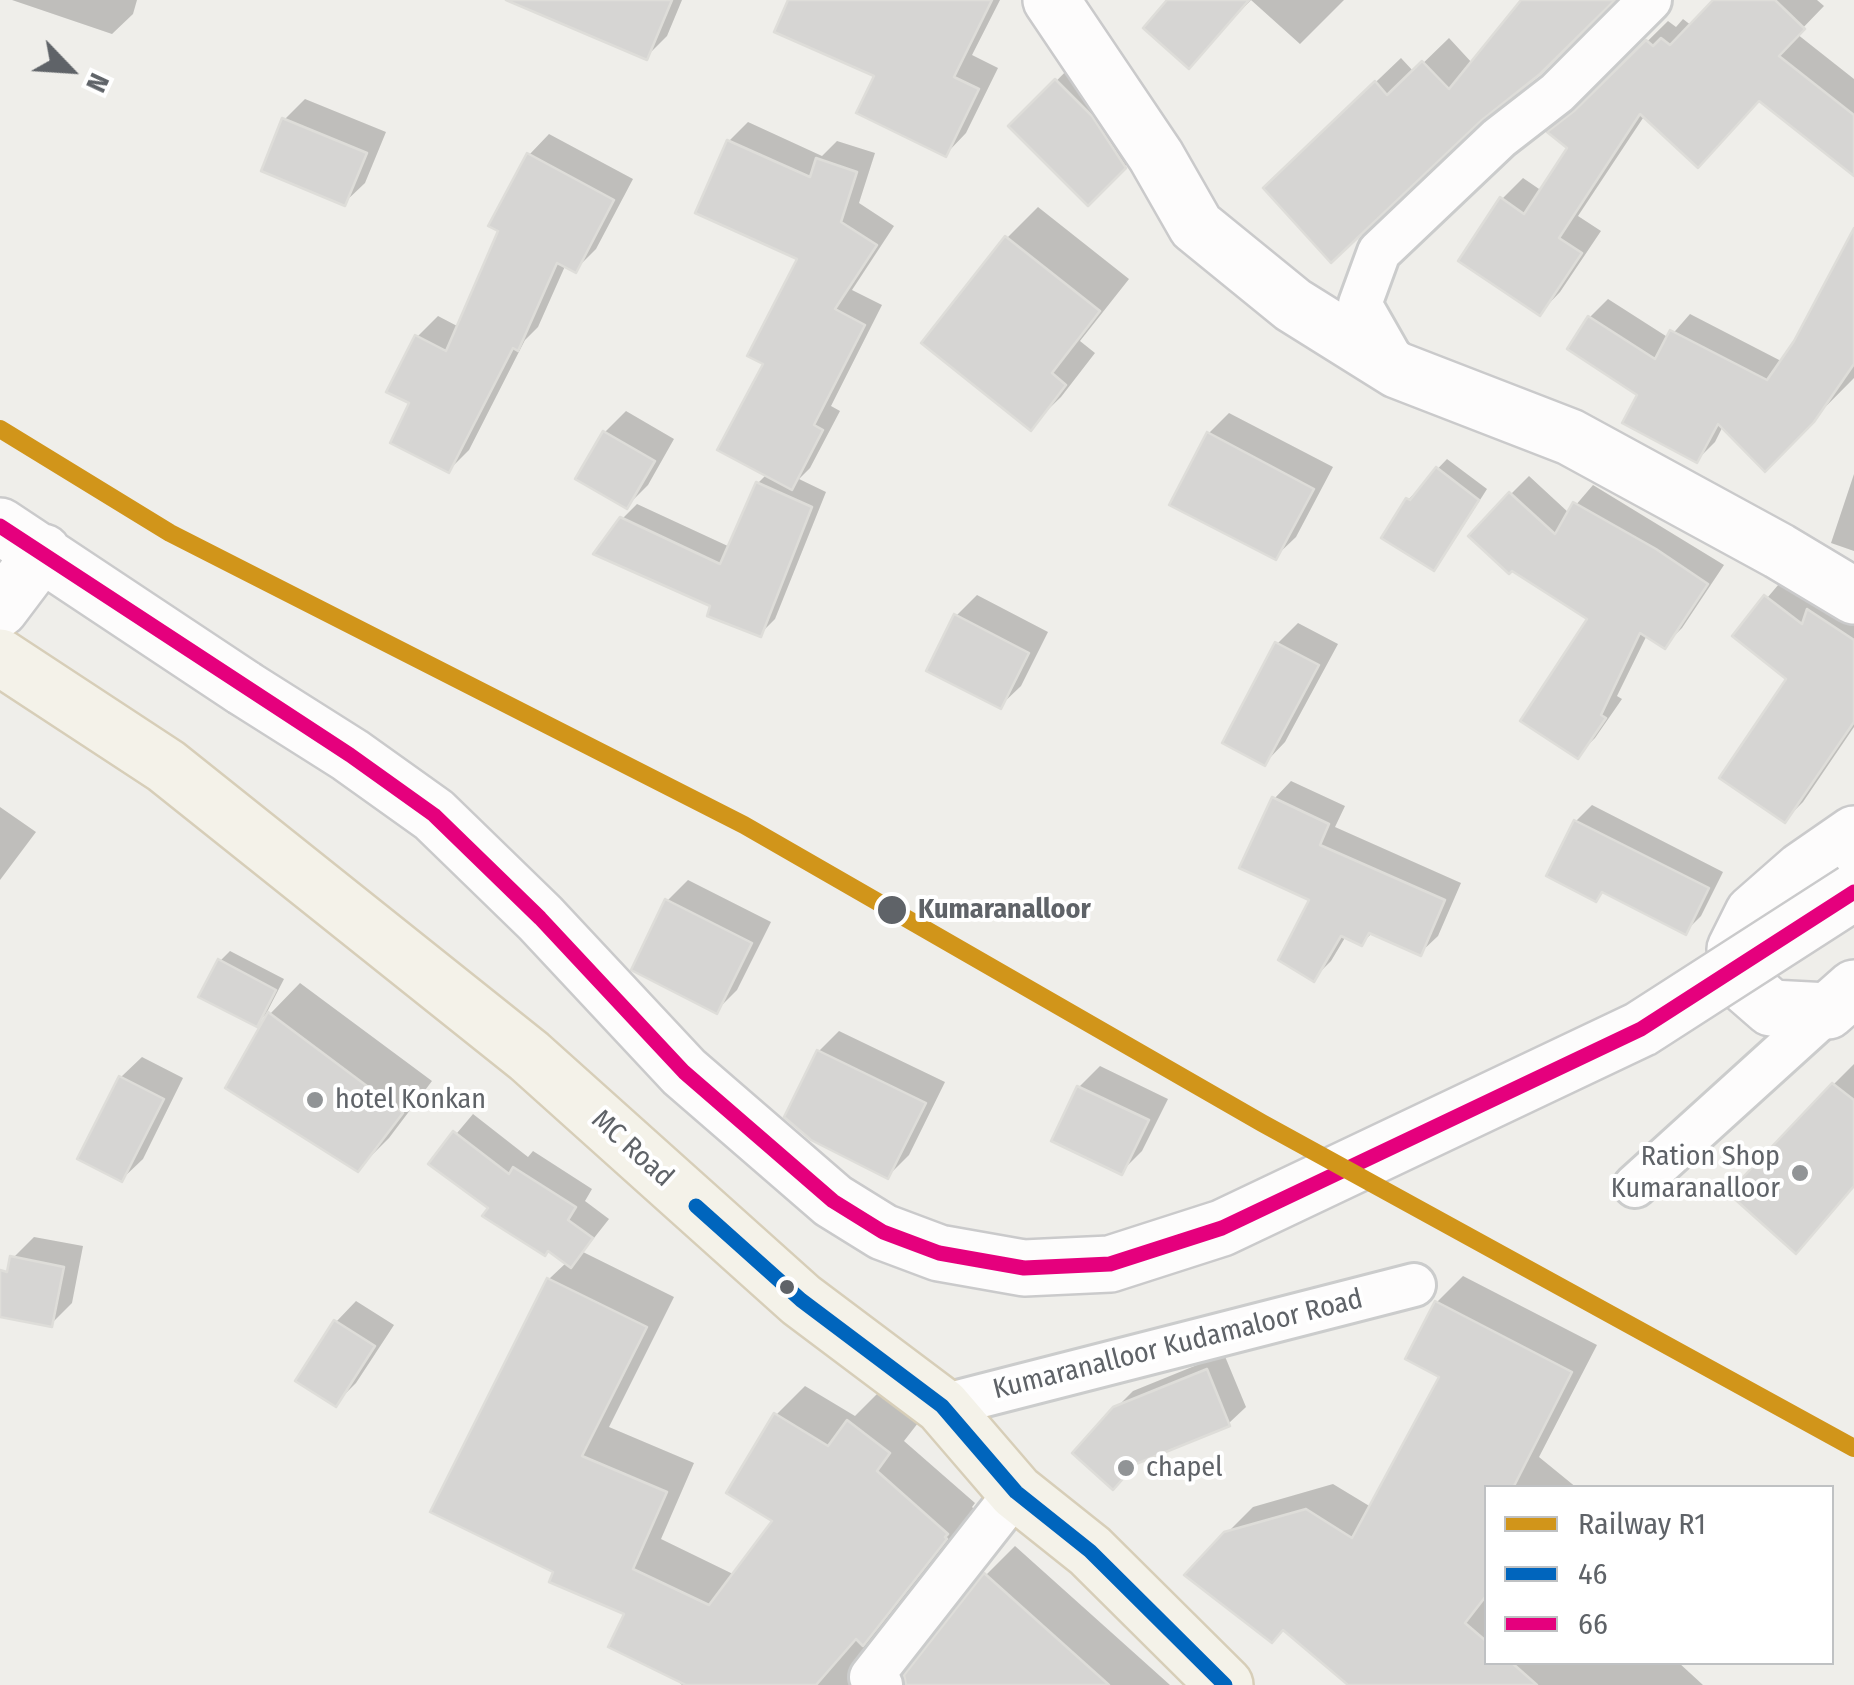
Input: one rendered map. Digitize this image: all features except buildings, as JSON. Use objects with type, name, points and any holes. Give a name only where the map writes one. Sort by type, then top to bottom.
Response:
[{"type":"main road","points":[[1052,0],[1156,156],[1196,226],[1293,305],[1398,370],[1570,437],[1779,550],[1854,596]]},
{"type":"main road","points":[[0,609],[21,539],[434,814],[540,918],[684,1072],[832,1201],[883,1232],[939,1252],[1024,1268],[1110,1264],[1222,1228],[1641,1029],[1854,892]]},
{"type":"main road","name":"MC Road","points":[[0,658],[166,766],[528,1056],[800,1300],[942,1406],[1016,1492],[1090,1551],[1225,1685]]},
{"type":"main road","points":[[1841,999],[1771,1008],[1740,981],[1736,949],[1753,913],[1802,870],[1854,834]]},
{"type":"street","points":[[1398,370],[1360,304],[1378,252],[1499,138],[1557,93],[1650,0]]},
{"type":"street","points":[[1635,1186],[1841,999]]},
{"type":"street","name":"Kumaranalloor Kudamaloor Road","points":[[942,1406],[1414,1285]]},
{"type":"street","points":[[880,1685],[871,1677],[1016,1492]]},
{"type":"railway","points":[[0,429],[170,533],[744,825],[1262,1123],[1854,1448]]},
{"type":"rail line","name":"R1","points":[[0,429],[170,533],[744,825],[1262,1123],[1854,1448]]},
{"type":"transit line","name":"66","points":[[0,526],[350,755],[434,815],[540,918],[684,1072],[833,1201],[883,1232],[939,1253],[1024,1268],[1110,1264],[1222,1228],[1641,1029],[1854,892]]},
{"type":"transit line","name":"46","points":[[696,1206],[801,1300],[942,1406],[1016,1492],[1090,1551],[1225,1685]]},
{"type":"place","name":"Kumaranalloor","points":[[892,910]]},
{"type":"place","name":"hotel Konkan","points":[[315,1100]]},
{"type":"place","name":"Ration Shop Kumaranalloor","points":[[1800,1173]]},
{"type":"place","name":"chapel","points":[[1126,1468]]}]
